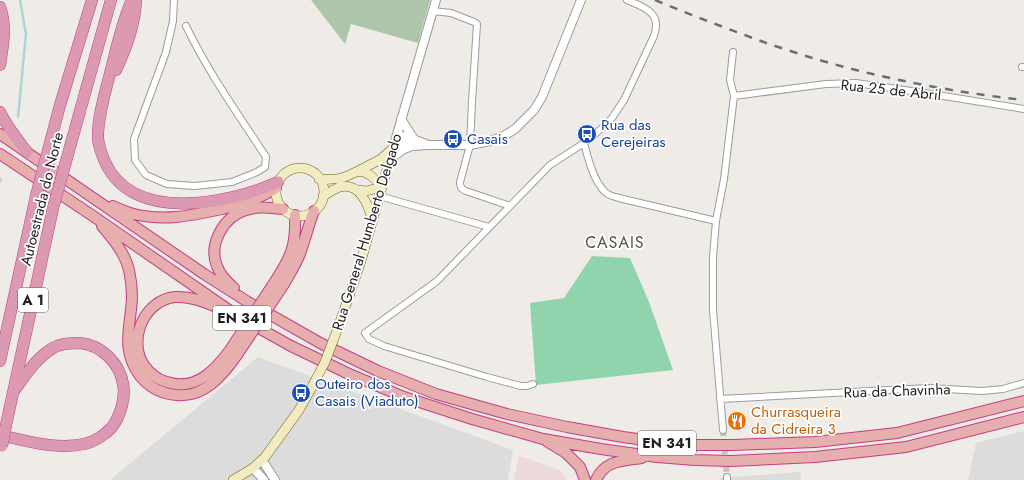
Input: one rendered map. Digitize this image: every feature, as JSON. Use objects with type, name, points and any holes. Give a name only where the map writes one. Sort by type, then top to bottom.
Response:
[{"type":"highway","name":"Autoestrada do Norte","points":[[0,361],[36,196],[60,105],[92,0]]},
{"type":"highway","name":"Autoestrada do Norte","points":[[1,450],[3,430],[13,392],[53,208],[111,0]]},
{"type":"highway","points":[[132,0],[118,42],[99,121],[98,139],[109,171],[118,182],[130,191],[147,199],[184,204],[230,197],[277,185]]},
{"type":"highway","points":[[104,98],[125,51],[135,14],[136,0]]},
{"type":"highway","points":[[0,7],[4,24],[4,41],[0,65]]},
{"type":"highway","points":[[0,112],[12,134],[28,152]]},
{"type":"highway","name":"EN 341","points":[[0,134],[204,274],[248,302],[322,344],[378,371],[436,394],[507,414],[567,427],[645,440],[696,445],[732,445],[815,442],[897,433],[1024,401]]},
{"type":"highway","name":"EN 341","points":[[0,154],[240,317],[291,346],[318,360],[404,397],[472,419],[543,438],[601,450],[657,457],[732,461],[816,456],[906,447],[1024,417]]},
{"type":"highway","points":[[91,196],[130,213],[151,217],[178,218],[253,201],[264,196],[277,185]]},
{"type":"highway","points":[[248,302],[222,276],[216,266],[215,244],[219,232],[227,222],[244,210],[257,207],[283,209]]},
{"type":"highway","points":[[92,216],[113,239],[129,268],[132,282],[132,297],[128,332],[129,352],[134,368],[144,380],[155,389],[167,394],[179,396],[193,394],[206,388],[218,379],[229,366],[233,353],[280,282],[292,270],[314,211]]},
{"type":"highway","points":[[280,282],[294,245],[296,231],[295,215]]},
{"type":"highway","points":[[233,353],[200,380],[189,384],[177,385],[163,381],[151,374],[142,362],[137,347],[138,333],[142,321],[151,309],[162,301],[174,297],[188,297],[240,317]]},
{"type":"highway","points":[[0,332],[12,305]]},
{"type":"highway","points":[[3,430],[46,445],[66,446],[85,444],[100,438],[112,427],[124,398],[123,384],[119,371],[111,359],[101,350],[86,344],[72,343],[55,347],[42,355],[13,392]]},
{"type":"highway","points":[[543,438],[566,453],[580,467],[585,480]]},
{"type":"highway","points":[[596,480],[600,472],[609,465],[617,462],[657,457]]},
{"type":"main road","points":[[319,179],[342,178],[358,171],[381,159],[395,141]]},
{"type":"main road","name":"Rua General Humberto Delgado","points":[[232,480],[253,468],[270,451],[299,410],[325,362],[361,261],[395,141]]},
{"type":"main road","points":[[301,168],[308,170],[319,179],[322,184],[323,196],[318,207],[314,211],[302,216],[295,215],[288,213],[278,203],[276,196],[277,185],[287,171],[301,168]]},
{"type":"main road","points":[[357,190],[380,192],[376,180],[365,173],[358,171]]},
{"type":"main road","points":[[323,196],[340,187],[352,187],[357,190],[363,198],[369,209],[372,220]]},
{"type":"street","points":[[174,0],[173,21],[166,52],[134,139],[135,160],[146,175],[167,184],[195,186],[232,182],[257,172],[265,167],[266,157],[196,47],[186,26]]},
{"type":"street","name":"Rua General Humberto Delgado","points":[[395,141],[436,0]]},
{"type":"street","points":[[395,141],[404,144],[414,142],[426,144],[474,144],[502,137],[515,129],[534,110],[542,97],[581,0]]},
{"type":"street","points":[[533,384],[521,386],[384,346],[369,339],[365,333],[437,281],[550,165],[584,143],[612,118],[624,100],[654,36],[657,25],[649,10],[626,0]]},
{"type":"street","points":[[433,11],[451,13],[477,24],[472,102],[474,144],[460,182],[460,186],[466,191],[510,206]]},
{"type":"street","points":[[723,430],[713,310],[713,257],[716,221],[724,178],[734,96],[730,80],[733,52]]},
{"type":"street","name":"Rua 25 de Abril","points":[[734,96],[826,84],[856,83],[1024,109]]},
{"type":"street","points":[[401,119],[414,142]]},
{"type":"street","points":[[390,159],[414,142]]},
{"type":"street","points":[[584,143],[596,179],[605,193],[619,198],[716,221]]},
{"type":"street","points":[[380,192],[488,227]]},
{"type":"street","name":"Rua da Chavinha","points":[[720,399],[928,388],[982,390],[1003,389],[1024,383]]},
{"type":"street","points":[[262,460],[275,480]]},
{"type":"street","points":[[253,468],[264,480]]},
{"type":"shaded area","points":[[258,357],[513,450],[508,480],[110,480]]},
{"type":"shaded area","points":[[1024,431],[1024,480],[968,480],[976,443]]},
{"type":"shaded area","points":[[519,456],[560,470],[566,480],[514,480]]},
{"type":"shaded area","points":[[800,472],[801,480],[720,480],[719,478]]},
{"type":"green space","points":[[311,0],[430,0],[418,43],[351,24],[345,44]]},
{"type":"green space","points":[[592,256],[630,258],[649,302],[673,370],[536,385],[530,303],[564,298]]},
{"type":"waterway","points":[[18,117],[26,34],[20,0]]},
{"type":"tunnel","points":[[723,430],[727,477]]},
{"type":"railway","points":[[655,0],[769,44],[835,65],[889,78],[970,93],[1024,100]]},
{"type":"place","name":"Rua das Cerejeiras","points":[[587,134]]},
{"type":"place","name":"Casais","points":[[453,139]]},
{"type":"place","name":"Outeiro dos Casais (Viaduto)","points":[[301,393]]},
{"type":"place","name":"Churrasqueira da Cidreira 3","points":[[737,421]]},
{"type":"district","name":"CASAIS","points":[[615,242]]}]
